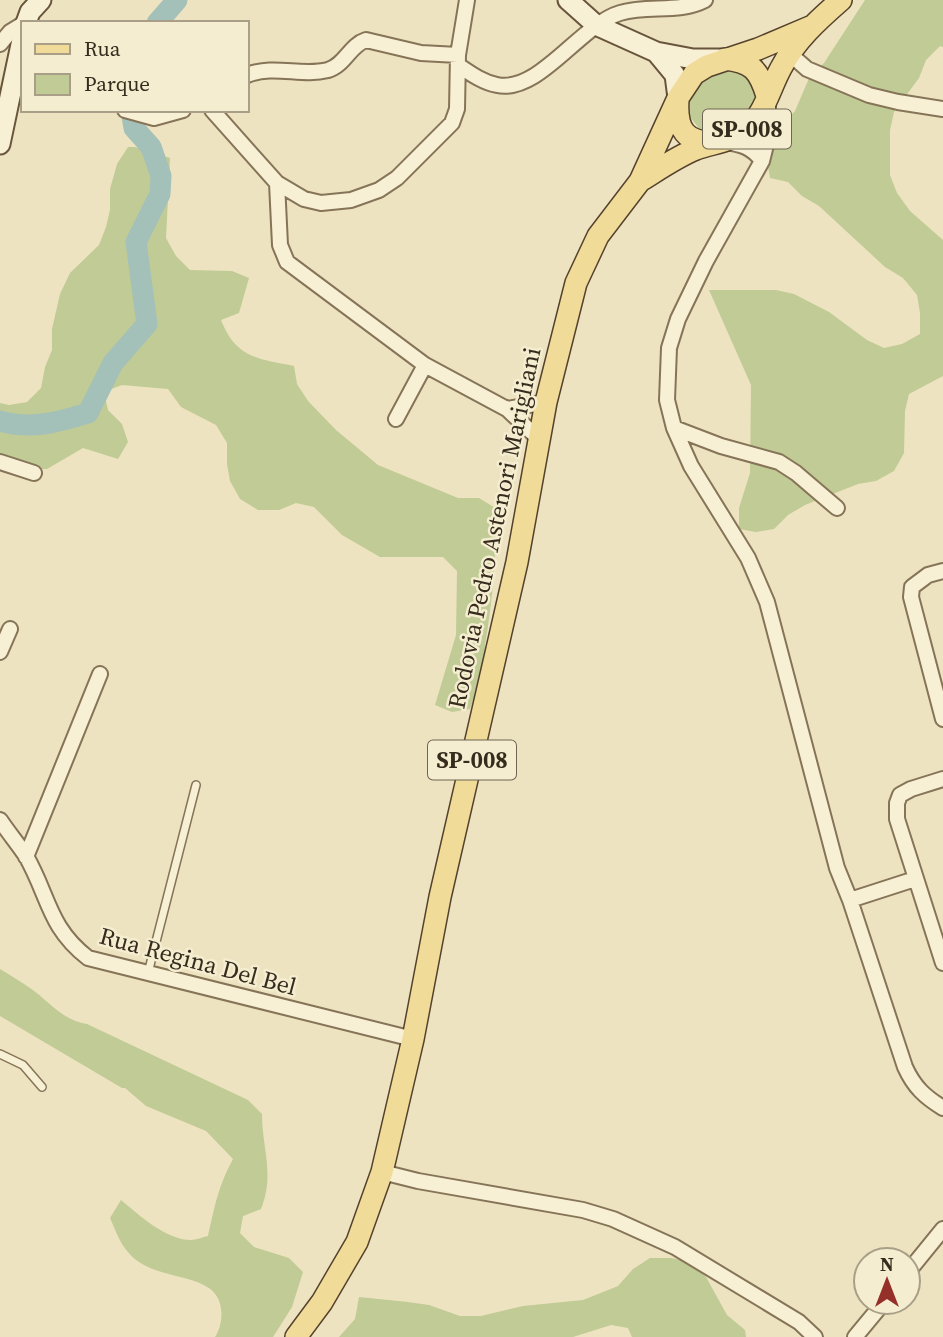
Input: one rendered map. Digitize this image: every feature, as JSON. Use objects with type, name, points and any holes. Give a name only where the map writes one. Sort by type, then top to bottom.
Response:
[{"type":"main road","name":"Rodovia Pedro Astenori Marigliani","points":[[640,181],[695,150],[738,135],[747,129],[790,54],[810,27],[841,0]]},
{"type":"main road","name":"Rodovia Pedro Astenori Marigliani","points":[[296,1337],[322,1302],[357,1242],[382,1172],[413,1039],[440,897],[517,562],[546,402],[576,283],[598,236],[640,181],[678,98],[694,74],[707,66],[758,49],[810,27]]},
{"type":"main road","points":[[725,59],[742,61],[752,67],[758,74],[767,96]]},
{"type":"main road","points":[[678,98],[677,118],[682,130],[692,139],[705,143],[719,142]]},
{"type":"street","points":[[214,112],[277,183],[304,198],[321,203],[351,200],[379,190],[397,178],[452,123],[457,109],[458,60],[467,0]]},
{"type":"street","points":[[568,0],[596,25],[656,52],[693,59],[725,59]]},
{"type":"street","points":[[248,75],[263,70],[332,69],[341,63],[359,42],[366,40],[458,60],[486,82],[512,86],[526,81],[596,25],[618,13],[631,10],[678,9],[705,0]]},
{"type":"street","points":[[0,44],[21,22]]},
{"type":"street","points":[[656,52],[675,75],[678,98]]},
{"type":"street","points":[[0,144],[19,72],[21,54]]},
{"type":"street","points":[[790,54],[807,69],[869,95],[943,109]]},
{"type":"street","points":[[767,96],[768,137],[762,161],[706,261],[678,319],[669,348],[667,400],[674,428],[691,466],[748,558],[767,602],[822,818],[905,1068],[911,1082],[922,1094],[943,1108]]},
{"type":"street","points":[[132,112],[154,118],[176,112]]},
{"type":"street","points":[[719,142],[749,148],[762,161]]},
{"type":"street","points":[[277,183],[280,245],[287,262],[425,365],[507,409],[539,439]]},
{"type":"street","points":[[396,419],[425,365]]},
{"type":"street","points":[[507,409],[546,402]]},
{"type":"street","points":[[674,428],[721,446],[779,463],[796,473],[837,508]]},
{"type":"street","points":[[0,462],[34,473]]},
{"type":"street","points":[[943,571],[918,580],[912,587],[911,597],[943,719]]},
{"type":"street","points":[[0,652],[10,629]]},
{"type":"street","points":[[26,857],[100,674]]},
{"type":"street","points":[[943,779],[911,789],[900,795],[897,803],[897,819],[943,963]]},
{"type":"street","name":"Rua Regina Del Bel","points":[[0,820],[26,857],[58,926],[71,945],[88,958],[413,1039]]},
{"type":"street","points":[[850,900],[915,879]]},
{"type":"street","points":[[382,1172],[418,1181],[583,1210],[613,1219],[675,1247],[799,1322],[815,1337]]},
{"type":"street","points":[[922,1255],[943,1229]]},
{"type":"street","points":[[855,1337],[872,1316]]},
{"type":"lane","points":[[148,973],[196,785]]},
{"type":"lane","points":[[0,1054],[23,1065],[42,1087]]},
{"type":"green space","points":[[865,0],[943,0],[943,47],[940,46],[926,60],[919,78],[894,112],[890,130],[890,175],[897,193],[910,211],[943,240],[943,376],[909,394],[905,411],[904,453],[894,471],[876,481],[858,484],[805,505],[788,515],[774,529],[756,532],[739,529],[739,508],[750,473],[751,385],[709,290],[776,290],[794,294],[829,312],[867,340],[884,348],[902,344],[920,334],[917,295],[903,278],[885,267],[819,206],[802,196],[788,182],[770,178],[767,160],[771,143],[781,125],[795,111],[810,76],[824,63]]},
{"type":"green space","points":[[718,63],[750,76],[759,99],[733,135],[701,131],[687,113],[686,90]]},
{"type":"green space","points":[[128,147],[170,158],[166,238],[176,256],[190,270],[232,271],[249,278],[239,313],[221,320],[227,333],[241,349],[259,358],[294,366],[297,384],[308,401],[336,430],[378,465],[458,498],[479,498],[497,509],[494,577],[484,666],[470,709],[452,712],[435,705],[456,635],[457,571],[443,557],[380,557],[342,535],[314,507],[296,503],[279,510],[258,510],[240,499],[230,481],[227,443],[216,425],[181,407],[168,389],[122,385],[104,392],[108,410],[122,424],[128,442],[118,459],[83,448],[47,469],[0,469],[0,403],[9,405],[27,402],[41,388],[52,350],[52,329],[60,294],[70,273],[99,245],[110,210],[110,189],[117,164]]},
{"type":"green space","points":[[0,969],[70,1019],[87,1024],[248,1100],[262,1114],[267,1173],[265,1196],[261,1209],[243,1216],[240,1233],[254,1247],[289,1258],[303,1272],[292,1307],[273,1337],[215,1337],[220,1325],[221,1311],[214,1293],[202,1284],[139,1262],[124,1248],[110,1218],[121,1200],[153,1226],[172,1236],[191,1240],[208,1236],[220,1187],[233,1159],[206,1131],[146,1106],[125,1088],[0,1016]]},
{"type":"green space","points":[[650,1258],[692,1262],[706,1277],[727,1315],[745,1330],[746,1337],[632,1337],[628,1328],[611,1325],[573,1337],[339,1337],[355,1319],[359,1297],[429,1305],[460,1316],[481,1316],[523,1306],[583,1300],[618,1286],[633,1269]]},
{"type":"waterway","points":[[159,21],[177,0]]},
{"type":"waterway","points":[[0,421],[34,425],[88,413],[113,363],[147,324],[136,242],[160,194],[161,176],[151,147],[134,128],[131,112]]}]
